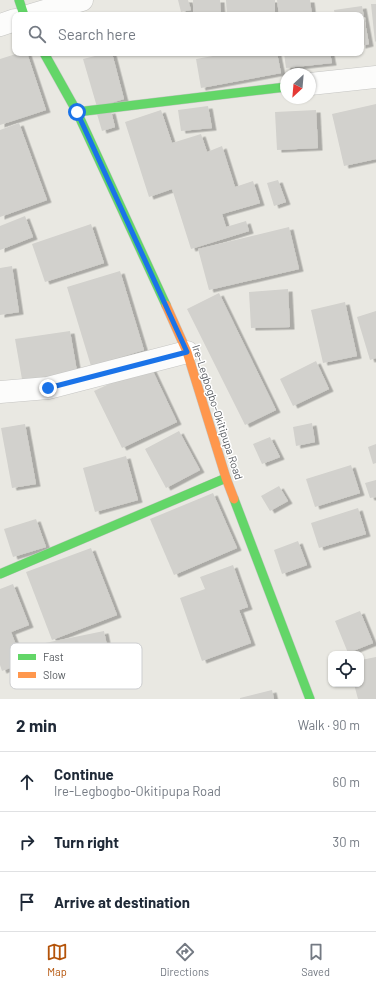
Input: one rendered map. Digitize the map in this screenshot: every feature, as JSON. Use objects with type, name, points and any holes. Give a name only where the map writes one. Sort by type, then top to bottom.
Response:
[{"type":"street","points":[[19,0],[23,12]]},
{"type":"street","points":[[41,12],[82,0]]},
{"type":"street","points":[[0,25],[12,21]]},
{"type":"street","name":"Ire-Legbogbo-Okitipupa Road","points":[[46,56],[77,112],[187,352],[226,478],[310,699]]},
{"type":"street","points":[[316,83],[376,77]]},
{"type":"street","points":[[77,112],[280,88]]},
{"type":"street","points":[[0,392],[48,388],[187,352]]},
{"type":"street","points":[[0,574],[226,478]]},
{"type":"building","points":[[178,0],[188,0],[191,10],[181,12]]},
{"type":"building","points":[[193,0],[220,0],[221,12],[193,12]]},
{"type":"building","points":[[226,0],[275,0],[275,12],[227,12]]},
{"type":"building","points":[[277,0],[310,0],[312,12],[279,12]]},
{"type":"building","points":[[371,4],[376,4],[375,42]]},
{"type":"building","points":[[362,6],[363,12],[334,12],[334,10]]},
{"type":"building","points":[[364,17],[369,44],[364,45]]},
{"type":"building","points":[[12,55],[28,56],[46,110],[0,125],[0,59]]},
{"type":"building","points":[[95,56],[113,56],[124,99],[97,107],[83,59]]},
{"type":"building","points":[[213,56],[278,56],[280,73],[201,88],[196,59]]},
{"type":"building","points":[[284,56],[331,56],[332,63],[286,68]]},
{"type":"building","points":[[376,104],[376,159],[344,166],[332,114]]},
{"type":"building","points":[[208,106],[212,128],[181,131],[178,110]]},
{"type":"building","points":[[161,110],[172,143],[201,134],[207,152],[222,146],[235,187],[253,181],[260,203],[222,214],[226,227],[246,221],[249,231],[191,249],[172,189],[149,197],[125,122]]},
{"type":"building","points":[[316,110],[318,148],[277,150],[275,112]]},
{"type":"building","points":[[111,111],[115,127],[102,131],[97,114]]},
{"type":"building","points":[[19,123],[47,200],[0,217],[0,130]]},
{"type":"building","points":[[278,180],[286,202],[274,206],[267,183]]},
{"type":"building","points":[[25,216],[33,237],[0,250],[0,226]]},
{"type":"building","points":[[91,224],[104,263],[45,282],[32,244]]},
{"type":"building","points":[[289,227],[299,269],[209,290],[198,249]]},
{"type":"building","points":[[12,266],[19,312],[0,315],[0,268]]},
{"type":"building","points":[[120,271],[144,350],[91,366],[67,287]]},
{"type":"building","points":[[288,289],[290,327],[251,328],[249,292]]},
{"type":"building","points":[[219,293],[276,410],[245,425],[187,309]]},
{"type":"building","points":[[345,302],[357,356],[323,363],[311,310]]},
{"type":"building","points":[[376,311],[376,358],[370,360],[357,317]]},
{"type":"building","points":[[70,331],[78,377],[23,385],[15,339]]},
{"type":"building","points":[[316,361],[329,389],[293,406],[280,379]]},
{"type":"building","points":[[150,365],[177,422],[122,448],[94,391]]},
{"type":"building","points":[[312,423],[315,442],[296,446],[293,427]]},
{"type":"building","points":[[25,424],[36,484],[12,488],[1,428]]},
{"type":"building","points":[[179,431],[200,470],[166,488],[145,449]]},
{"type":"building","points":[[270,437],[280,457],[262,464],[253,444]]},
{"type":"building","points":[[376,444],[376,463],[373,464],[368,447]]},
{"type":"building","points":[[126,456],[138,500],[95,512],[83,468]]},
{"type":"building","points":[[351,465],[360,493],[315,507],[306,479]]},
{"type":"building","points":[[376,480],[376,497],[370,498],[365,483]]},
{"type":"building","points":[[279,486],[288,501],[270,511],[261,496]]},
{"type":"building","points":[[213,493],[237,548],[174,575],[150,519]]},
{"type":"building","points":[[358,508],[366,534],[319,548],[311,523]]},
{"type":"building","points":[[36,519],[46,547],[13,557],[4,529]]},
{"type":"building","points":[[298,541],[307,565],[282,574],[274,550]]},
{"type":"building","points":[[91,548],[117,615],[52,640],[26,572]]},
{"type":"building","points":[[233,565],[248,607],[239,610],[251,643],[202,661],[180,598],[205,589],[200,577]]},
{"type":"building","points":[[13,584],[29,625],[11,632],[15,643],[10,643],[10,668],[2,671],[0,665],[0,589]]},
{"type":"building","points":[[360,611],[373,643],[353,651],[347,651],[335,621]]},
{"type":"building","points":[[104,631],[106,643],[45,643]]},
{"type":"building","points":[[376,657],[376,699],[358,699],[355,687],[364,687],[364,659]]},
{"type":"building","points":[[272,690],[274,699],[240,699],[240,698]]},
{"type":"traffic: fast","points":[[19,0],[23,12]]},
{"type":"traffic: fast","points":[[46,56],[77,112],[166,305]]},
{"type":"traffic: fast","points":[[77,112],[280,88]]},
{"type":"traffic: fast","points":[[0,574],[226,478]]},
{"type":"traffic: fast","points":[[234,499],[310,699]]},
{"type":"traffic: slow","points":[[166,305],[187,352],[226,478],[234,499]]},
{"type":"route","points":[[48,388],[187,352],[77,112]]}]
